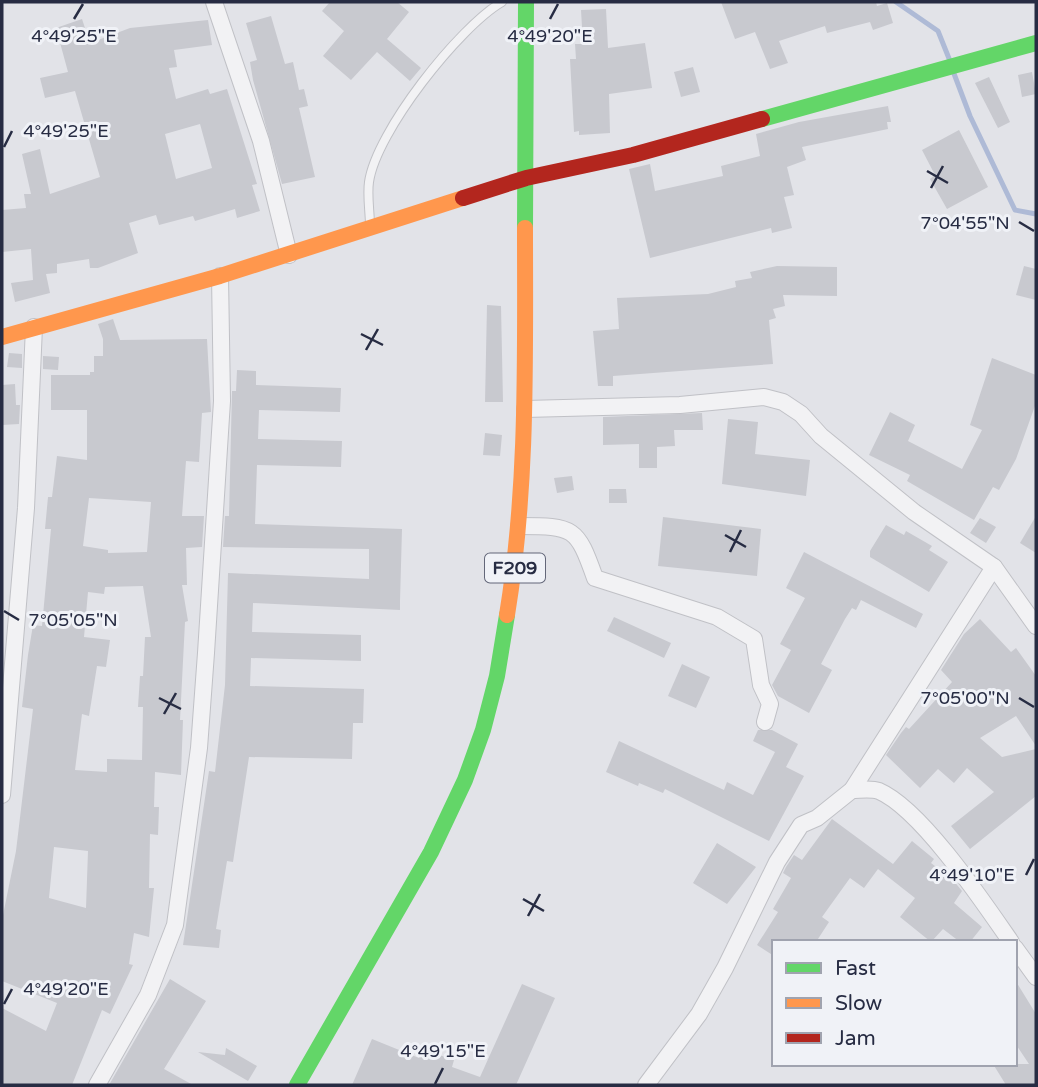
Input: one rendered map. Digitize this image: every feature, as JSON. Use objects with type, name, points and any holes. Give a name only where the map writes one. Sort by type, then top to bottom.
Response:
[{"type":"main road","name":"F209","points":[[297,1085],[398,913],[465,780],[483,730],[497,676],[519,526],[525,409],[526,2]]},
{"type":"main road","points":[[2,337],[220,276],[526,178],[634,155],[933,74],[1035,40]]},
{"type":"street","points":[[214,2],[261,141],[289,255]]},
{"type":"street","points":[[97,1085],[148,995],[175,925],[199,748],[206,653],[222,401],[220,276]]},
{"type":"street","points":[[2,795],[26,508],[34,327]]},
{"type":"street","points":[[525,409],[680,405],[764,397],[783,402],[801,414],[821,436],[914,512],[994,566],[1036,626]]},
{"type":"street","points":[[519,526],[565,528],[584,544],[595,578],[717,617],[754,639],[761,685],[769,704],[765,722]]},
{"type":"street","points":[[646,1085],[699,1014],[777,862],[801,825],[817,818],[852,790],[994,566]]},
{"type":"street","points":[[852,790],[877,790],[899,804],[957,866],[1010,940]]},
{"type":"street","points":[[1017,951],[1036,977]]},
{"type":"lane","points":[[370,229],[369,182],[382,146],[453,42],[502,2]]},
{"type":"building","points":[[330,2],[397,2],[409,12],[387,39],[421,68],[410,81],[377,52],[351,80],[323,56],[344,31],[322,11]]},
{"type":"building","points":[[721,2],[876,2],[877,6],[887,3],[893,23],[873,30],[870,22],[827,33],[825,26],[779,41],[788,63],[770,69],[755,32],[735,39]]},
{"type":"building","points":[[606,9],[608,48],[645,43],[652,88],[609,94],[610,133],[579,135],[579,131],[574,132],[570,59],[576,59],[575,44],[583,44],[581,10]]},
{"type":"building","points":[[271,16],[285,64],[293,62],[299,90],[304,89],[308,106],[299,108],[315,177],[282,184],[253,80],[250,62],[257,60],[246,23]]},
{"type":"building","points":[[82,19],[90,43],[130,28],[208,20],[212,45],[174,50],[177,67],[169,68],[176,99],[208,89],[210,94],[227,89],[257,184],[252,185],[260,211],[237,218],[235,209],[195,221],[193,216],[159,225],[156,215],[129,223],[138,253],[98,268],[90,268],[89,259],[57,264],[57,273],[46,274],[50,293],[15,302],[11,283],[33,280],[31,249],[2,252],[2,210],[26,208],[24,194],[31,194],[22,154],[40,149],[50,194],[100,177],[75,91],[45,98],[40,78],[68,72],[56,28]],"holes":[[[200,124],[212,168],[176,179],[165,134]]]},
{"type":"building","points":[[693,67],[700,92],[681,97],[674,72]]},
{"type":"building","points":[[1032,72],[1036,94],[1022,97],[1018,75]]},
{"type":"building","points":[[989,77],[1010,122],[998,128],[975,83]]},
{"type":"building","points":[[888,106],[891,122],[887,122],[888,129],[802,147],[806,160],[787,167],[794,195],[784,197],[792,228],[772,233],[771,228],[650,258],[629,169],[650,164],[655,191],[723,176],[721,166],[760,156],[756,134],[799,122]]},
{"type":"building","points":[[959,130],[988,187],[947,209],[930,179],[935,175],[922,150]]},
{"type":"building","points":[[777,266],[837,267],[837,296],[783,295],[785,306],[773,309],[776,318],[769,320],[773,364],[613,376],[613,386],[598,386],[593,331],[619,329],[617,298],[708,294],[736,287],[735,281],[752,278],[750,272]]},
{"type":"building","points":[[1024,266],[1036,269],[1036,300],[1016,295]]},
{"type":"building","points":[[487,305],[501,306],[503,402],[485,402]]},
{"type":"building","points":[[113,319],[120,340],[207,339],[211,412],[202,413],[199,462],[186,461],[182,516],[204,516],[202,547],[186,548],[187,585],[182,585],[188,621],[185,622],[180,720],[183,720],[181,775],[155,772],[154,807],[159,807],[158,835],[150,834],[149,888],[154,888],[149,937],[134,933],[129,964],[133,965],[110,1014],[102,1010],[72,1085],[2,1085],[2,1008],[46,1031],[57,1003],[2,981],[2,920],[16,851],[33,709],[22,707],[33,625],[42,626],[51,529],[45,529],[48,497],[52,497],[57,456],[87,460],[87,410],[51,410],[51,375],[90,375],[90,372],[94,372],[94,356],[103,356],[103,339],[98,324]],"holes":[[[89,498],[151,502],[147,552],[108,553],[108,550],[83,546]],[[143,586],[151,637],[145,637],[143,676],[140,676],[138,707],[143,707],[142,760],[107,759],[107,772],[75,770],[82,714],[89,716],[97,666],[106,667],[110,640],[84,637],[88,592],[104,594],[105,587]],[[54,847],[88,851],[86,908],[49,898]]]},
{"type":"building","points":[[9,353],[22,354],[22,368],[7,367]]},
{"type":"building","points":[[43,356],[59,357],[58,370],[43,369]]},
{"type":"building","points":[[992,358],[1036,375],[1036,403],[1016,459],[999,490],[993,487],[974,520],[907,481],[910,475],[869,455],[890,412],[915,425],[908,441],[962,469],[982,430],[970,425]]},
{"type":"building","points":[[237,370],[256,371],[256,385],[341,388],[340,412],[259,410],[258,439],[342,441],[341,467],[257,465],[255,524],[402,529],[400,610],[253,603],[252,632],[361,635],[361,661],[251,658],[250,686],[364,689],[363,723],[353,723],[352,759],[249,757],[233,862],[227,861],[216,929],[221,930],[219,948],[183,945],[209,771],[215,772],[225,685],[228,573],[369,579],[369,549],[223,547],[225,516],[229,516],[232,391],[236,391]]},
{"type":"building","points":[[15,384],[16,405],[20,405],[19,424],[2,425],[2,385]]},
{"type":"building","points":[[702,413],[703,430],[674,430],[675,446],[657,447],[657,468],[639,468],[639,444],[603,445],[603,417]]},
{"type":"building","points":[[728,419],[758,422],[755,454],[810,460],[806,496],[722,484]]},
{"type":"building","points":[[485,433],[502,435],[500,456],[483,455]]},
{"type":"building","points":[[572,476],[574,490],[557,493],[554,478]]},
{"type":"building","points":[[609,489],[626,489],[627,503],[609,503]]},
{"type":"building","points":[[1036,516],[1036,553],[1020,543]]},
{"type":"building","points":[[663,517],[761,529],[757,576],[658,566]]},
{"type":"building","points":[[980,518],[996,527],[986,543],[970,533]]},
{"type":"building","points":[[886,525],[904,535],[906,531],[932,546],[929,550],[948,562],[929,592],[870,557],[870,551]]},
{"type":"building","points":[[804,552],[923,614],[916,628],[861,600],[856,610],[852,608],[845,619],[821,664],[832,670],[809,713],[778,696],[772,685],[791,650],[780,644],[805,598],[786,588]]},
{"type":"building","points":[[614,617],[671,643],[664,658],[607,631]]},
{"type":"building","points":[[980,619],[1011,652],[1016,648],[1036,676],[1036,746],[1016,716],[980,738],[1002,757],[1036,749],[1036,796],[970,849],[951,826],[994,792],[967,768],[954,783],[938,769],[920,788],[886,755],[906,727],[909,729],[952,682],[941,670],[964,634]]},
{"type":"building","points":[[682,664],[710,677],[696,708],[668,696]]},
{"type":"building","points":[[758,730],[772,730],[798,744],[786,767],[804,776],[769,841],[665,789],[663,793],[639,783],[638,786],[606,772],[619,741],[724,790],[727,782],[753,795],[775,752],[753,741]]},
{"type":"building","points":[[832,819],[893,864],[912,841],[934,859],[931,863],[953,880],[962,891],[954,903],[982,927],[972,940],[957,940],[943,929],[933,940],[929,940],[900,917],[915,898],[878,869],[864,888],[850,878],[822,917],[829,922],[817,940],[772,940],[772,955],[757,945],[778,912],[773,909],[791,878],[783,873],[786,867],[794,855],[802,860]]},
{"type":"building","points":[[717,843],[756,867],[727,904],[693,883]]},
{"type":"building","points":[[170,979],[206,1001],[164,1069],[193,1085],[109,1085]]},
{"type":"building","points":[[1017,983],[1036,1014],[1036,1085],[1006,1085],[994,1066],[1029,1064],[1017,1046]]},
{"type":"building","points":[[522,984],[555,998],[516,1085],[352,1085],[372,1039],[419,1058],[422,1049],[454,1060],[452,1067],[480,1077]]},
{"type":"building","points":[[226,1048],[257,1066],[248,1081],[198,1052],[225,1055]]},
{"type":"waterway","points":[[896,2],[938,31],[950,61]]},
{"type":"waterway","points":[[953,71],[970,116],[1015,210],[1036,214]]},
{"type":"traffic: fast","points":[[525,228],[526,2]]},
{"type":"traffic: fast","points":[[762,119],[1036,43]]},
{"type":"traffic: fast","points":[[297,1085],[431,852],[465,780],[483,730],[497,676],[507,615]]},
{"type":"traffic: slow","points":[[2,337],[220,276],[463,198]]},
{"type":"traffic: slow","points":[[507,615],[522,470],[525,228]]},
{"type":"traffic: jam","points":[[463,198],[526,178],[633,155],[762,119]]}]
